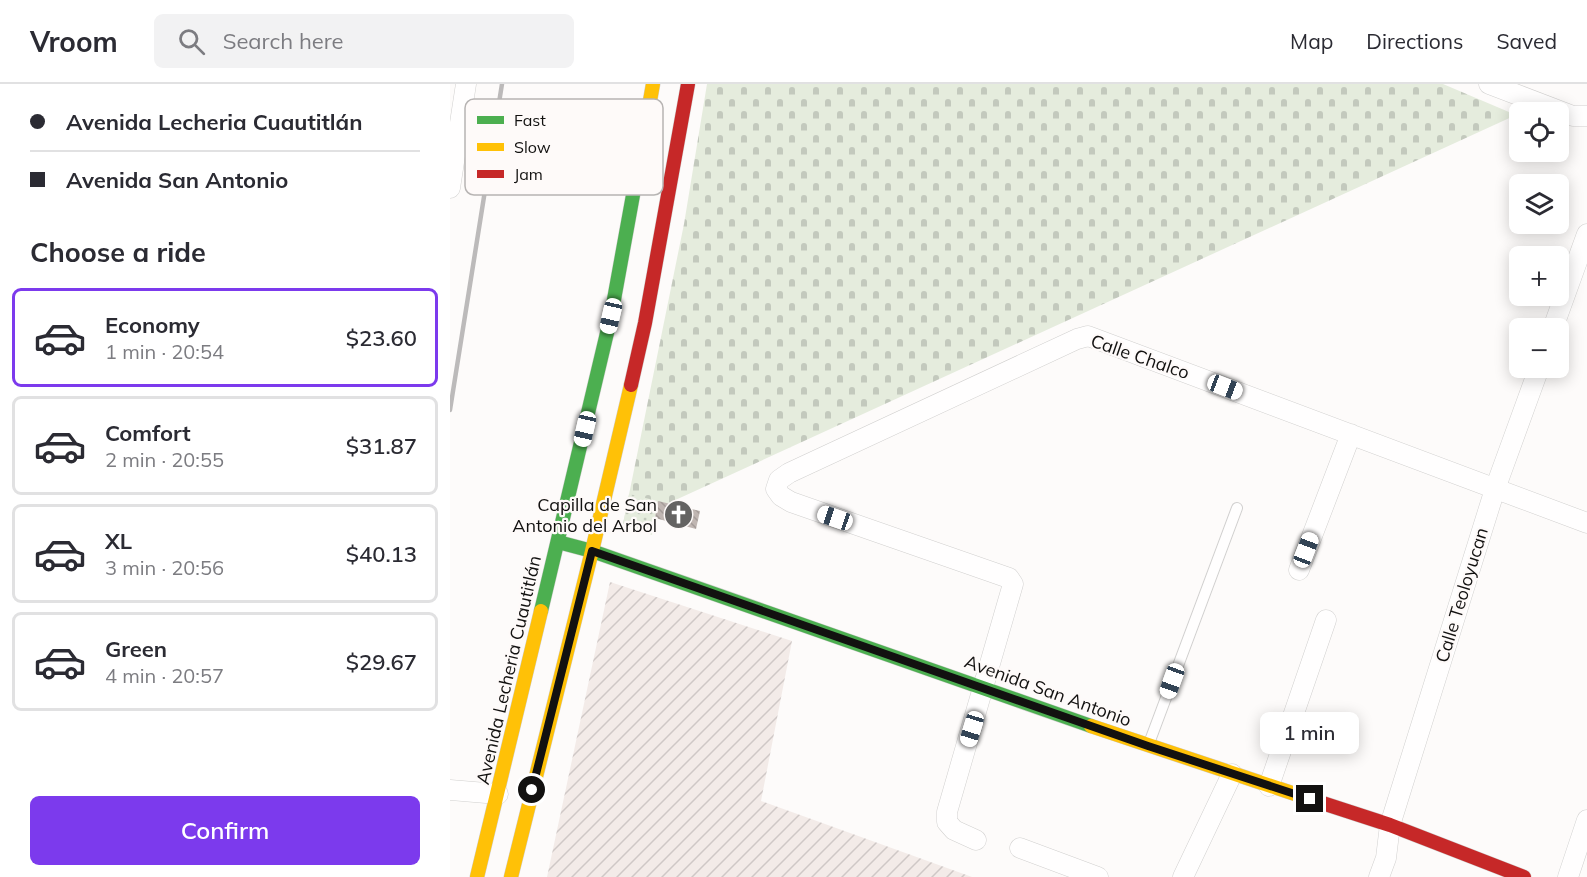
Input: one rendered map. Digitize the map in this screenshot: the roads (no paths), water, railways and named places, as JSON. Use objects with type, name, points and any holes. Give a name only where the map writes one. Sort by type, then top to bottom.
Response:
[{"type":"main road","name":"Avenida Lecheria Cuautitlán","points":[[650,99],[653,84]]},
{"type":"main road","points":[[511,877],[592,551],[645,323],[687,84]]},
{"type":"main road","name":"Avenida Lecheria Cuautitlán","points":[[477,877],[611,316],[633,195]]},
{"type":"main road","name":"Avenida San Antonio","points":[[558,542],[592,551],[1148,746],[1390,825],[1524,877]]},
{"type":"street","points":[[450,188],[466,84]]},
{"type":"street","points":[[1489,84],[1524,91],[1583,116]]},
{"type":"street","points":[[1557,318],[1587,234]]},
{"type":"street","name":"Calle Chalco","points":[[984,687],[1012,594],[1013,584],[1009,578],[791,502],[781,496],[776,489],[779,480],[789,474],[1077,339],[1088,336],[1587,523]]},
{"type":"street","name":"Calle Teoloyucan","points":[[1379,877],[1386,858],[1390,825],[1495,489],[1535,378]]},
{"type":"street","points":[[1299,570],[1351,435]]},
{"type":"street","points":[[1269,786],[1326,620]]},
{"type":"street","points":[[976,840],[954,830],[947,822],[947,812],[984,687]]},
{"type":"street","points":[[1183,877],[1232,774]]},
{"type":"street","points":[[450,790],[498,794]]},
{"type":"street","points":[[1568,877],[1587,820]]},
{"type":"street","points":[[1020,848],[1098,877]]},
{"type":"lane","points":[[1148,746],[1237,508]]},
{"type":"railway","points":[[500,99],[502,84]]},
{"type":"railway","points":[[450,410],[484,195]]},
{"type":"place","name":"Capilla de San Antonio del Arbol","points":[[678,515]]}]
